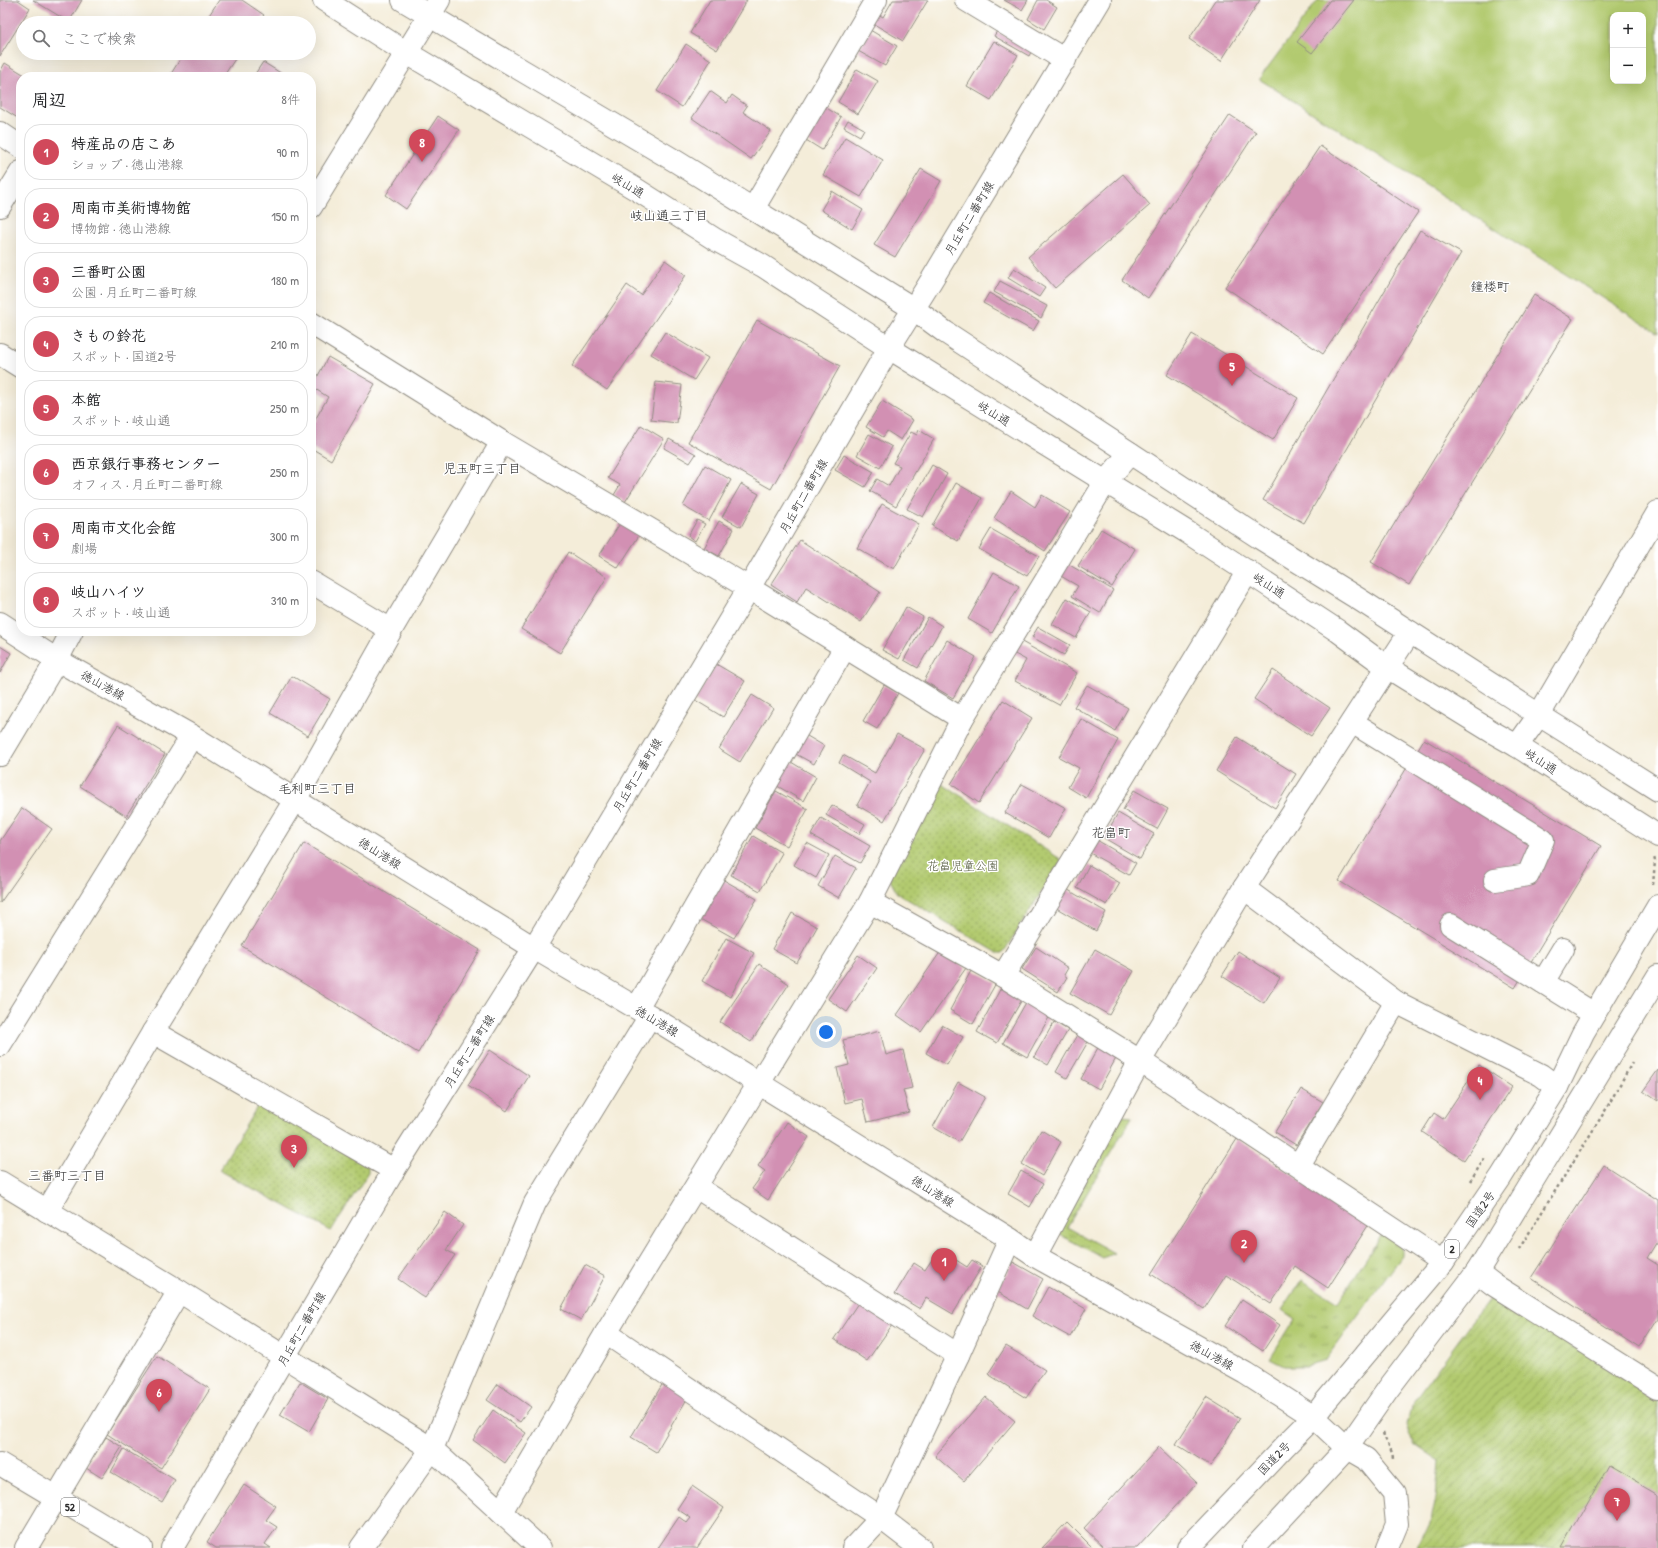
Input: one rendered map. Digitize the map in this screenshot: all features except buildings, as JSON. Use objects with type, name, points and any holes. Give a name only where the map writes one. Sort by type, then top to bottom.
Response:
[{"type":"main road","name":"岐山通","points":[[324,0],[407,53],[639,191],[716,240],[763,266],[889,348],[1064,457],[1106,481],[1248,571],[1338,631],[1387,667],[1517,746],[1656,846]]},
{"type":"main road","points":[[403,0],[434,8],[651,146],[914,309],[945,332],[1253,534],[1658,790]]},
{"type":"main road","points":[[753,209],[876,0]]},
{"type":"main road","points":[[966,0],[1065,60]]},
{"type":"main road","name":"月丘町二番町線","points":[[172,1548],[394,1170],[534,948],[749,588],[889,348],[1100,0]]},
{"type":"main road","points":[[316,199],[434,8]]},
{"type":"main road","points":[[0,133],[16,144]]},
{"type":"main road","points":[[0,206],[16,180]]},
{"type":"main road","points":[[316,326],[502,442],[749,588],[962,719]]},
{"type":"main road","points":[[0,354],[16,364]]},
{"type":"main road","points":[[47,1211],[153,1032],[295,800],[391,630],[502,442]]},
{"type":"main road","points":[[501,1512],[606,1333],[870,902],[962,719],[1106,481],[1130,453]]},
{"type":"main road","points":[[1517,746],[1539,715],[1658,512]]},
{"type":"main road","points":[[1003,976],[1248,571]]},
{"type":"main road","points":[[316,585],[391,630]]},
{"type":"main road","name":"徳山港線","points":[[0,623],[16,633]]},
{"type":"main road","points":[[1035,1256],[1140,1061],[1244,888],[1410,632]]},
{"type":"main road","name":"徳山港線","points":[[20,636],[57,660],[192,736],[534,948],[643,1012],[1010,1239],[1035,1256],[1244,1374],[1314,1417],[1347,1448],[1366,1458],[1394,1493],[1397,1524],[1387,1548]]},
{"type":"main road","points":[[0,755],[57,660],[69,636]]},
{"type":"main road","points":[[361,1548],[432,1448],[535,1203],[643,1012],[845,647]]},
{"type":"main road","points":[[1352,722],[1543,840],[1528,875],[1495,880]]},
{"type":"main road","points":[[0,1045],[192,736]]},
{"type":"main road","points":[[1244,888],[1396,1002],[1541,1075],[1558,1087]]},
{"type":"main road","name":"国道2号","points":[[1188,1548],[1314,1417],[1443,1262],[1501,1177],[1558,1087],[1583,1033],[1655,897]]},
{"type":"main road","points":[[870,902],[1003,976],[1140,1061],[1443,1262]]},
{"type":"main road","points":[[1451,925],[1594,1014]]},
{"type":"main road","points":[[1543,982],[1563,949]]},
{"type":"main road","points":[[1254,1548],[1347,1448],[1388,1389],[1477,1272],[1658,976]]},
{"type":"main road","points":[[1298,1165],[1396,1002]]},
{"type":"main road","points":[[153,1032],[394,1170]]},
{"type":"main road","points":[[0,1182],[432,1448],[540,1548]]},
{"type":"main road","points":[[696,1187],[958,1355]]},
{"type":"main road","points":[[854,1548],[881,1518],[958,1355],[1010,1239]]},
{"type":"main road","points":[[1477,1272],[1494,1285],[1658,1388]]},
{"type":"main road","points":[[26,1548],[179,1291]]},
{"type":"main road","points":[[606,1333],[881,1518],[920,1548]]},
{"type":"main road","name":"52","points":[[0,1464],[141,1548]]},
{"type":"path","points":[[1655,897],[1656,846]]},
{"type":"path","points":[[1515,1254],[1605,1111],[1636,1056]]},
{"type":"path","points":[[1386,1444],[1392,1452]]},
{"type":"green space","points":[[1318,0],[1658,0],[1658,333],[1259,79]]},
{"type":"green space","name":"花畠児童公園","points":[[942,784],[1062,860],[1003,953],[998,953],[897,893],[890,880],[891,866]]},
{"type":"green space","points":[[260,1102],[368,1166],[368,1173],[331,1231],[219,1170]]},
{"type":"green space","points":[[1122,1116],[1132,1117],[1067,1227],[1114,1253],[1103,1258],[1053,1231]]},
{"type":"green space","points":[[1388,1224],[1402,1241],[1402,1256],[1326,1360],[1306,1366],[1284,1366],[1270,1359],[1295,1319],[1282,1310],[1302,1280],[1338,1303]]},
{"type":"green space","points":[[1493,1293],[1658,1401],[1658,1548],[1417,1548],[1431,1519],[1436,1498],[1439,1461],[1415,1445],[1407,1425],[1411,1405]]},
{"type":"place","name":"岐山ハイツ","points":[[422,162]]},
{"type":"place","name":"本館","points":[[1232,386]]},
{"type":"place","name":"きもの鈴花","points":[[1480,1100]]},
{"type":"place","name":"三番町公園","points":[[294,1168]]},
{"type":"place","name":"周南市美術博物館","points":[[1244,1263]]},
{"type":"place","name":"特産品の店こあ","points":[[944,1281]]},
{"type":"place","name":"西京銀行事務センター","points":[[159,1412]]},
{"type":"place","name":"周南市文化会館","points":[[1617,1521]]},
{"type":"district","name":"岐山通三丁目","points":[[669,215]]},
{"type":"district","name":"鐘楼町","points":[[1490,286]]},
{"type":"district","name":"児玉町三丁目","points":[[482,468]]},
{"type":"district","name":"毛利町三丁目","points":[[317,788]]},
{"type":"district","name":"花畠町","points":[[1111,832]]},
{"type":"district","name":"三番町三丁目","points":[[67,1175]]}]
